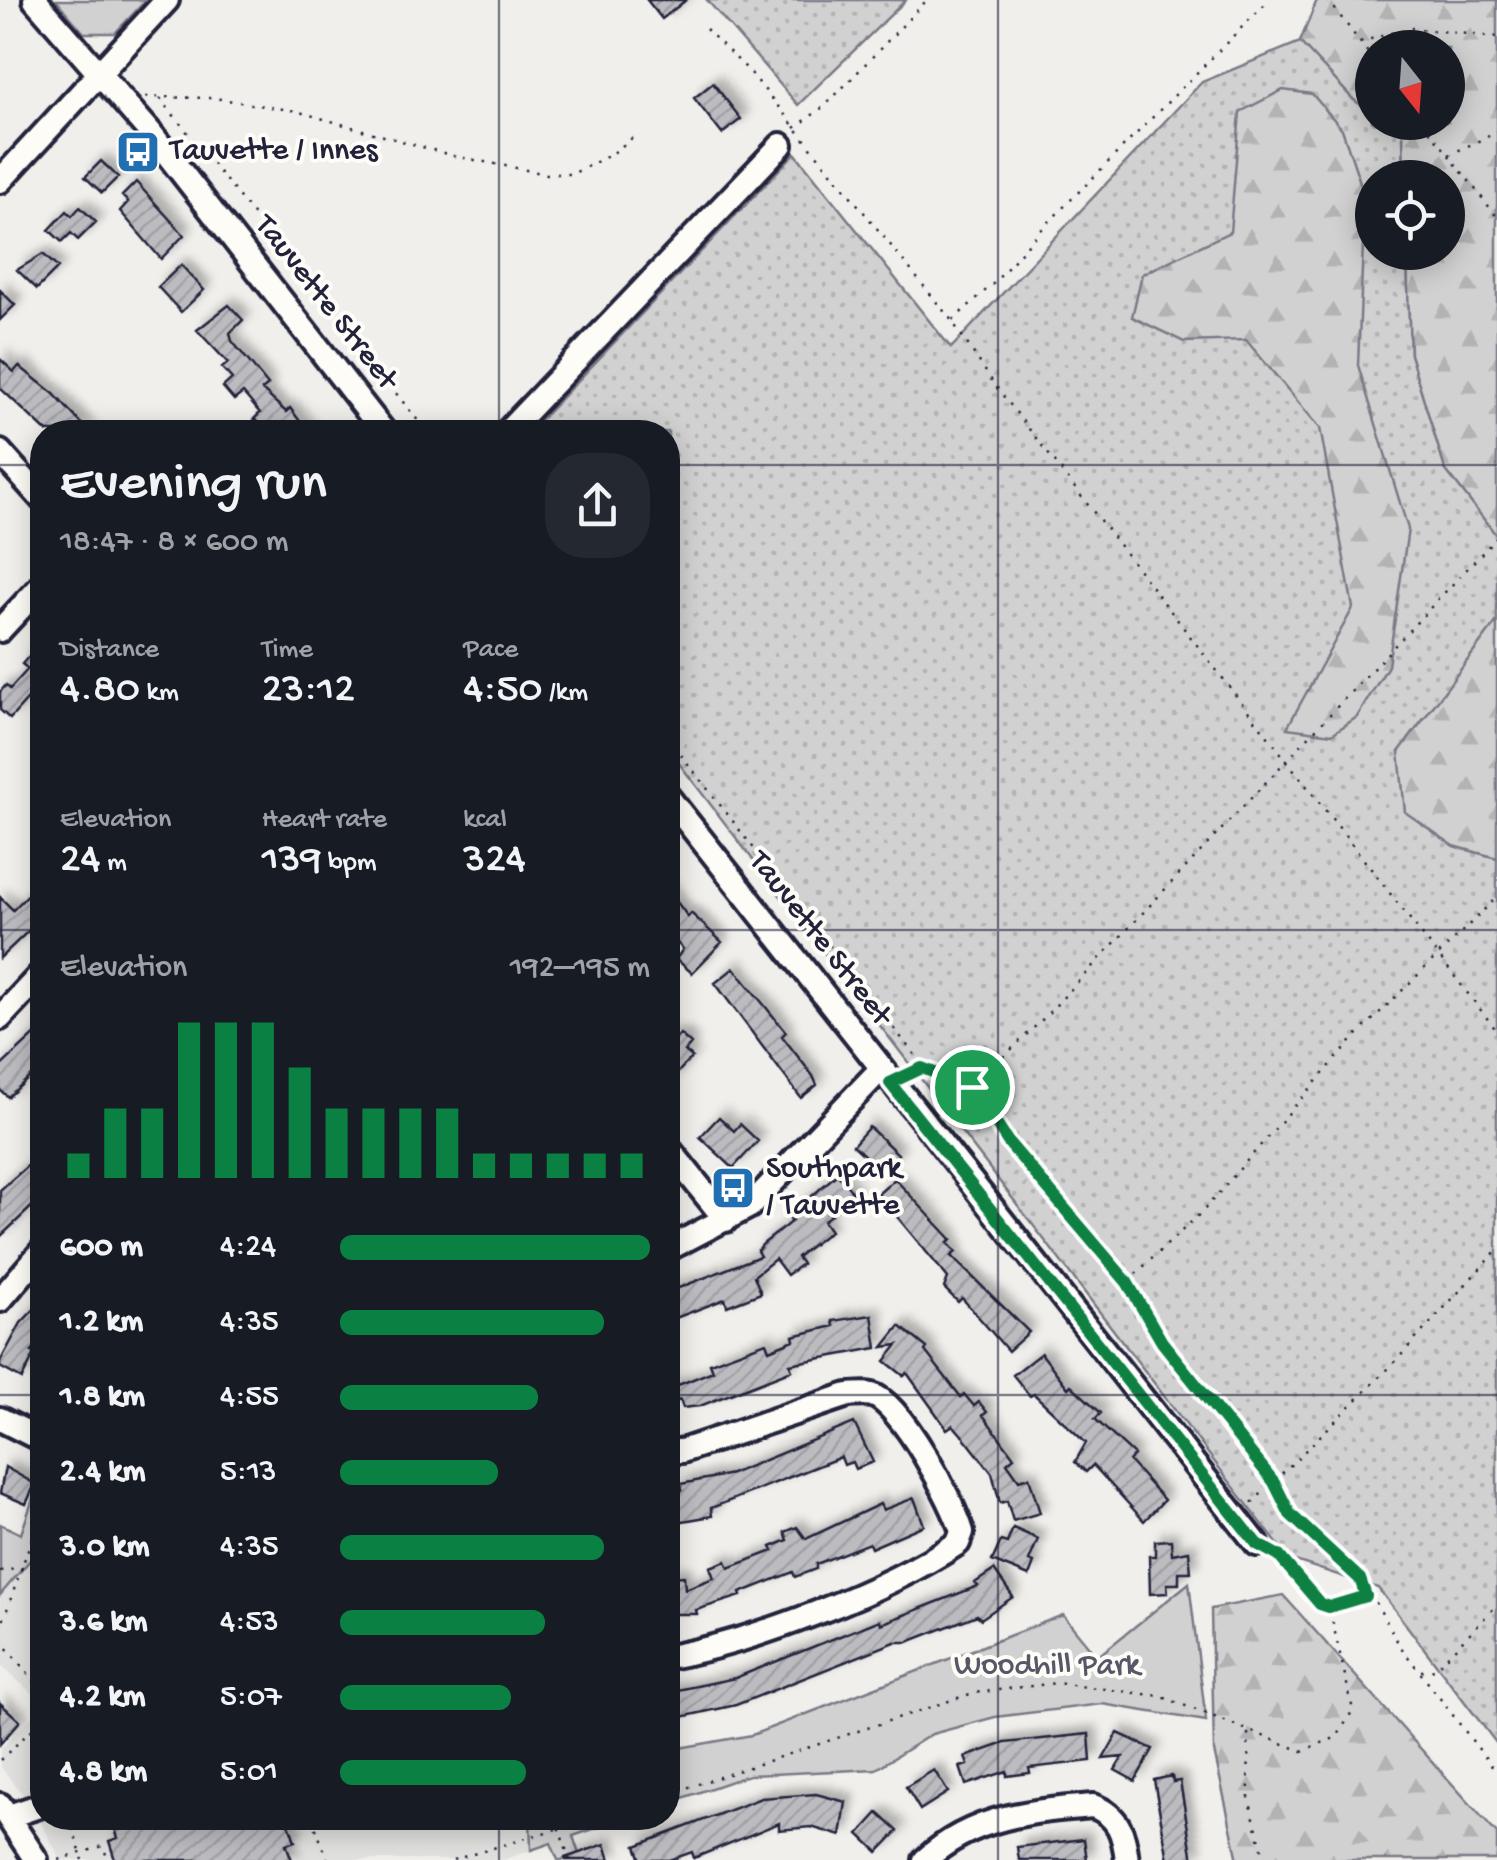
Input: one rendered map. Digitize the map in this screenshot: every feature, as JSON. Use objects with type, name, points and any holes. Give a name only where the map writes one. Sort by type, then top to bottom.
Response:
[{"type":"street","name":"Tauvette Street","points":[[35,0],[100,73],[375,420]]},
{"type":"street","points":[[0,181],[167,0]]},
{"type":"street","points":[[518,420],[788,136]]},
{"type":"street","points":[[0,452],[30,486]]},
{"type":"street","points":[[0,630],[30,598]]},
{"type":"street","name":"Tauvette Street","points":[[680,812],[1257,1544]]},
{"type":"street","points":[[0,1018],[30,986]]},
{"type":"street","points":[[680,1243],[750,1206],[885,1077]]},
{"type":"street","points":[[680,1163],[726,1220]]},
{"type":"street","points":[[0,1300],[30,1265]]},
{"type":"street","points":[[680,1451],[848,1395],[874,1395],[894,1412],[949,1495],[962,1532],[958,1543],[886,1584],[705,1650],[680,1654]]},
{"type":"street","points":[[0,1419],[30,1434]]},
{"type":"street","points":[[30,1806],[5,1810],[36,1860]]},
{"type":"street","points":[[926,1860],[950,1837],[998,1818],[1093,1806],[1108,1811],[1124,1832],[1127,1860]]},
{"type":"path","points":[[788,136],[826,105],[927,0]]},
{"type":"path","points":[[952,321],[995,282],[1036,235],[1269,0]]},
{"type":"path","points":[[1328,0],[1355,35]]},
{"type":"path","points":[[706,29],[752,73],[788,136],[952,321],[994,384],[1497,1031]]},
{"type":"path","points":[[1403,30],[1429,30]]},
{"type":"path","points":[[1465,34],[1497,37]]},
{"type":"path","points":[[140,97],[214,98],[296,112],[416,142],[454,156],[547,174],[572,174],[612,154],[637,134]]},
{"type":"path","points":[[160,97],[417,420]]},
{"type":"path","points":[[1448,155],[1497,132]]},
{"type":"path","points":[[1437,140],[1497,217]]},
{"type":"path","points":[[972,1087],[1041,1021],[1497,538]]},
{"type":"path","points":[[680,753],[921,1063],[972,1087],[1008,1142],[1127,1282],[1162,1342],[1274,1482],[1290,1514],[1360,1579],[1366,1596],[1376,1603],[1419,1670],[1497,1773]]},
{"type":"path","points":[[1127,1282],[1203,1210],[1357,1035],[1497,896]]},
{"type":"path","points":[[885,1077],[922,1068],[972,1087]]},
{"type":"path","points":[[1237,1519],[1393,1364],[1497,1250]]},
{"type":"path","points":[[1257,1544],[1279,1556],[1316,1601],[1329,1607],[1366,1596]]},
{"type":"path","points":[[0,1630],[30,1548]]},
{"type":"path","points":[[0,1571],[24,1568]]},
{"type":"path","points":[[1419,1670],[1435,1669],[1497,1605]]},
{"type":"path","points":[[680,1790],[972,1693],[1056,1683],[1160,1696],[1302,1751],[1337,1737],[1354,1710],[1329,1607]]},
{"type":"path","points":[[0,1640],[30,1676]]},
{"type":"path","points":[[0,1760],[30,1731]]},
{"type":"path","points":[[1248,1732],[1249,1799],[1265,1860]]},
{"type":"path","points":[[73,1830],[84,1860]]},
{"type":"path","points":[[317,1830],[328,1860]]},
{"type":"path","points":[[453,1860],[551,1830]]},
{"type":"path","points":[[559,1830],[570,1860]]},
{"type":"path","points":[[59,1860],[103,1846],[108,1860]]},
{"type":"shaded area","points":[[30,1560],[30,1691],[0,1665],[0,1595]]},
{"type":"shaded area","points":[[30,1719],[30,1804],[0,1766],[0,1749]]},
{"type":"shaded area","points":[[45,1830],[530,1830],[531,1850],[503,1860],[61,1860]]},
{"type":"green space","points":[[56,0],[146,0],[115,33],[84,33]]},
{"type":"green space","points":[[707,0],[906,0],[798,105]]},
{"type":"green space","points":[[1317,0],[1497,0],[1497,536],[1445,469],[1410,354],[1408,270],[1465,270],[1465,160],[1404,160],[1403,140],[1465,140],[1465,30],[1355,30],[1355,101],[1300,42]]},
{"type":"green space","points":[[1300,42],[1355,101],[1355,140],[1403,140],[1404,160],[1355,160],[1355,270],[1408,270],[1410,354],[1445,469],[1497,536],[1497,621],[1399,752],[1454,846],[1497,858],[1497,1744],[1378,1588],[1289,1559],[680,765],[680,420],[540,420],[795,153],[951,348],[1202,82]]},
{"type":"green space","points":[[1283,90],[1312,94],[1342,129],[1355,167],[1355,270],[1362,270],[1358,365],[1408,529],[1388,666],[1357,717],[1332,734],[1287,728],[1353,608],[1320,428],[1246,340],[1184,342],[1132,317],[1142,274],[1230,232],[1240,112]]},
{"type":"green space","points":[[1497,621],[1497,858],[1454,846],[1405,812],[1399,752]]},
{"type":"green space","points":[[30,1507],[30,1560],[0,1595],[0,1524],[21,1534]]},
{"type":"green space","name":"Woodhill Park","points":[[1189,1583],[1206,1721],[1102,1704],[995,1717],[932,1734],[876,1769],[749,1775],[680,1799],[680,1748],[752,1735],[1063,1615],[1097,1657]]},
{"type":"green space","points":[[1283,1595],[1497,1834],[1497,1860],[1238,1860],[1214,1751],[1211,1609]]},
{"type":"green space","points":[[530,1830],[590,1830],[573,1836],[581,1860],[558,1860],[551,1843],[531,1850]]},
{"type":"building","points":[[647,0],[686,0],[662,19]]},
{"type":"building","points":[[713,83],[741,119],[722,134],[694,98]]},
{"type":"building","points":[[101,161],[118,177],[102,193],[85,177]]},
{"type":"building","points":[[136,182],[184,235],[161,259],[120,211],[128,202],[122,196]]},
{"type":"building","points":[[80,207],[96,222],[78,240],[71,233],[62,242],[49,230],[67,211],[72,216]]},
{"type":"building","points":[[43,254],[58,268],[37,289],[17,270]]},
{"type":"building","points":[[181,265],[204,290],[181,312],[158,287]]},
{"type":"building","points":[[0,290],[15,305],[0,320]]},
{"type":"building","points":[[229,305],[243,320],[230,333],[232,341],[268,385],[262,390],[286,412],[290,408],[299,420],[255,420],[260,413],[243,393],[234,400],[223,387],[232,379],[222,368],[228,363],[197,330]]},
{"type":"building","points":[[0,359],[14,372],[19,366],[78,420],[34,420],[0,388]]},
{"type":"building","points":[[30,655],[30,697],[10,719],[0,710],[0,692],[6,685],[10,689],[28,669],[22,664]]},
{"type":"building","points":[[30,892],[30,929],[0,958],[0,897],[13,910]]},
{"type":"building","points":[[680,906],[688,917],[691,913],[722,942],[692,973],[680,962]]},
{"type":"building","points":[[734,968],[786,1032],[782,1036],[813,1076],[817,1085],[801,1098],[715,983]]},
{"type":"building","points":[[680,1034],[691,1044],[685,1051],[692,1057],[680,1070]]},
{"type":"building","points":[[30,1039],[30,1077],[8,1097],[0,1090],[0,1067]]},
{"type":"building","points":[[719,1117],[734,1131],[740,1124],[758,1141],[733,1168],[700,1137]]},
{"type":"building","points":[[869,1127],[898,1154],[882,1172],[853,1145]]},
{"type":"building","points":[[30,1164],[30,1208],[0,1237],[0,1190]]},
{"type":"building","points":[[837,1174],[855,1195],[823,1221],[830,1231],[797,1257],[802,1264],[787,1275],[775,1259],[754,1276],[761,1293],[727,1306],[725,1299],[680,1316],[680,1287],[760,1256],[757,1251],[763,1244],[792,1221],[788,1217]]},
{"type":"building","points":[[895,1179],[952,1240],[948,1243],[956,1252],[951,1256],[1029,1332],[1008,1351],[962,1298],[958,1302],[944,1288],[948,1278],[878,1194]]},
{"type":"building","points":[[30,1314],[30,1363],[22,1379],[0,1367],[21,1323]]},
{"type":"building","points":[[872,1315],[877,1348],[790,1364],[792,1370],[700,1406],[683,1408],[680,1384],[713,1371],[710,1363],[766,1342],[769,1350],[794,1340],[793,1336],[834,1326],[833,1321]]},
{"type":"building","points":[[900,1326],[927,1348],[925,1351],[961,1397],[964,1394],[974,1406],[979,1402],[987,1412],[983,1415],[1014,1457],[1007,1463],[1019,1480],[1029,1477],[1040,1513],[1013,1521],[1007,1501],[1000,1503],[992,1473],[967,1441],[953,1425],[947,1429],[907,1373],[904,1376],[885,1361],[898,1345],[883,1347]]},
{"type":"building","points":[[1041,1353],[1068,1388],[1071,1385],[1101,1413],[1095,1419],[1134,1455],[1129,1461],[1164,1500],[1144,1521],[1093,1465],[1086,1472],[1075,1462],[1086,1443],[1034,1394],[1030,1396],[1013,1375]]},
{"type":"building","points":[[854,1423],[873,1462],[855,1469],[852,1462],[844,1465],[841,1457],[711,1508],[712,1516],[680,1521],[681,1484],[731,1474]]},
{"type":"building","points":[[5,1467],[30,1481],[26,1504],[0,1493]]},
{"type":"building","points":[[914,1498],[924,1525],[871,1548],[869,1543],[816,1564],[816,1569],[795,1577],[793,1572],[740,1593],[741,1596],[696,1610],[697,1614],[680,1614],[680,1576],[684,1576],[685,1589],[714,1578],[710,1567],[726,1561],[729,1568],[773,1551],[771,1547],[788,1540],[785,1532],[797,1527],[806,1539],[880,1504],[883,1510]]},
{"type":"building","points":[[1013,1528],[1038,1539],[1029,1561],[1034,1563],[1029,1576],[992,1561],[1001,1541],[1007,1543]]},
{"type":"building","points":[[1171,1540],[1172,1554],[1189,1551],[1191,1572],[1179,1572],[1179,1584],[1167,1584],[1168,1593],[1150,1594],[1149,1556],[1155,1556],[1155,1541]]},
{"type":"building","points":[[994,1570],[1013,1597],[981,1619],[977,1615],[908,1642],[895,1642],[736,1705],[680,1717],[680,1689],[735,1678],[978,1586],[975,1583]]},
{"type":"building","points":[[0,1703],[20,1721],[0,1744]]},
{"type":"building","points":[[1118,1733],[1153,1749],[1135,1781],[1115,1770],[1123,1757],[1103,1759]]},
{"type":"building","points":[[1089,1734],[1091,1761],[1029,1768],[1030,1773],[1007,1776],[1007,1771],[966,1785],[960,1767],[968,1765],[965,1757],[1005,1743]]},
{"type":"building","points":[[934,1770],[948,1792],[920,1810],[906,1787]]},
{"type":"building","points":[[1172,1776],[1173,1782],[1180,1781],[1193,1860],[1168,1860],[1154,1780]]},
{"type":"building","points":[[816,1794],[846,1802],[841,1836],[811,1827],[779,1830],[779,1823],[694,1858],[692,1852],[670,1860],[641,1860],[636,1846],[761,1798]]},
{"type":"building","points":[[878,1813],[898,1831],[878,1852],[859,1834]]},
{"type":"building","points":[[115,1830],[291,1830],[295,1841],[286,1844],[292,1860],[115,1860],[109,1841],[118,1838]]},
{"type":"building","points":[[1084,1839],[1087,1860],[1019,1860],[1017,1847]]},
{"type":"building","points":[[605,1844],[610,1860],[565,1858]]},
{"type":"place","name":"Tauvette / Innes","points":[[138,152]]},
{"type":"place","name":"Southpark / Tauvette","points":[[733,1188]]},
{"type":"route","points":[[922,1068],[972,1087],[1008,1142],[1103,1259],[1127,1282],[1162,1342],[1274,1482],[1290,1514],[1360,1579],[1366,1596],[1329,1607],[1320,1604],[1279,1556],[1257,1544],[890,1083],[922,1068]]}]
